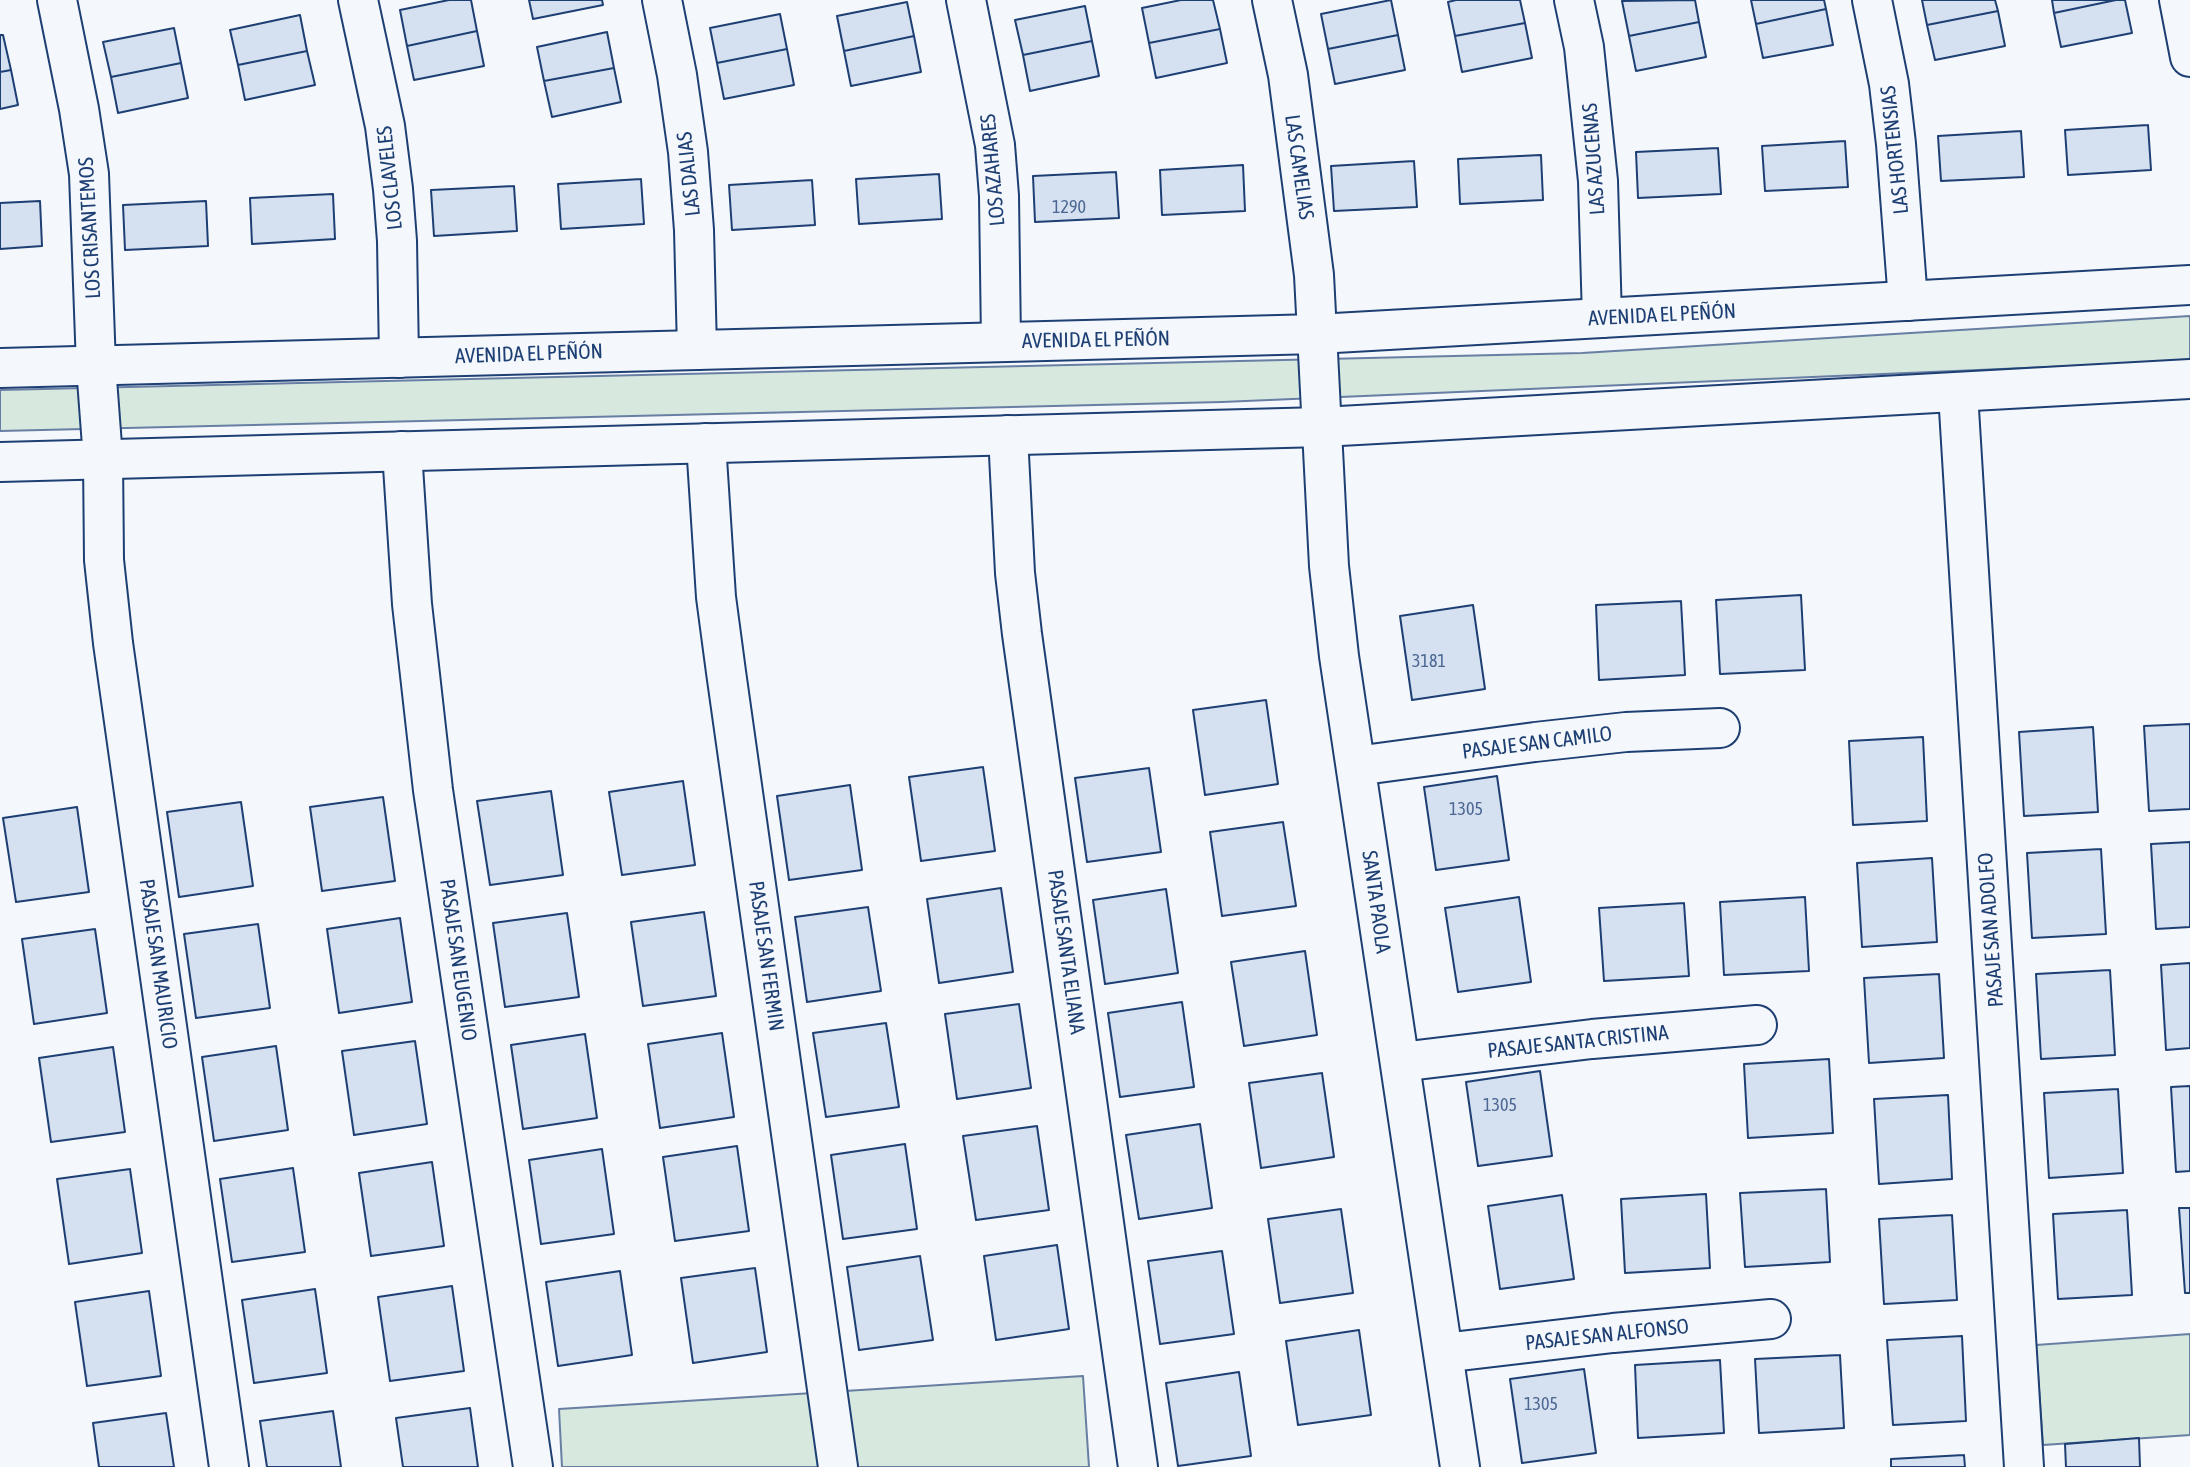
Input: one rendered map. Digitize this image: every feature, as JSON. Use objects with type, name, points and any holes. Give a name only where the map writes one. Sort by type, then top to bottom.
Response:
[{"type":"street","name":"LOS CRISANTEMOS","points":[[57,0],[89,174],[96,366],[103,459]]},
{"type":"street","name":"LOS CLAVELES","points":[[358,0],[385,126],[393,189],[397,241],[399,358]]},
{"type":"street","name":"LAS DALIAS","points":[[662,0],[677,75],[688,152],[694,230],[696,350]]},
{"type":"street","name":"LOS AZAHARES","points":[[966,0],[995,145],[999,196],[1001,342]]},
{"type":"street","name":"LAS CAMELIAS","points":[[1272,0],[1287,75],[1314,275],[1317,334]]},
{"type":"street","name":"LAS AZUCENAS","points":[[1574,0],[1584,47],[1597,169],[1602,318]]},
{"type":"street","name":"LAS HORTENSIAS","points":[[1872,0],[1889,84],[1908,300]]},
{"type":"street","points":[[2179,0],[2190,57]]},
{"type":"street","name":"AVENIDA EL PEÑÓN","points":[[0,368],[1317,334],[2190,285]]},
{"type":"street","name":"SANTA PAOLA","points":[[1317,334],[1329,566],[1460,1467]]},
{"type":"street","points":[[0,462],[1322,427],[2190,379]]},
{"type":"street","name":"PASAJE SAN ADOLFO","points":[[1958,393],[2024,1467]]},
{"type":"street","name":"PASAJE SANTA ELIANA","points":[[1008,435],[1015,573],[1022,634],[1138,1467]]},
{"type":"street","name":"PASAJE SAN FERMIN","points":[[706,443],[715,583],[726,672],[838,1467]]},
{"type":"street","name":"PASAJE SAN EUGENIO","points":[[402,451],[412,604],[433,790],[533,1467]]},
{"type":"street","name":"PASAJE SAN MAURICIO","points":[[103,459],[104,561],[113,643],[229,1467]]},
{"type":"street","name":"PASAJE SAN CAMILO","points":[[1356,766],[1548,740],[1626,732],[1720,728]]},
{"type":"street","name":"PASAJE SANTA CRISTINA","points":[[1399,1062],[1592,1039],[1757,1025]]},
{"type":"street","name":"PASAJE SAN ALFONSO","points":[[1443,1353],[1771,1319]]},
{"type":"shaded area","points":[[2190,316],[2190,361],[1222,402],[0,431],[0,390],[1582,353]]},
{"type":"shaded area","points":[[2190,1334],[2190,1435],[2043,1445],[2036,1345]]},
{"type":"shaded area","points":[[1083,1376],[1089,1467],[562,1467],[559,1409]]},
{"type":"building","points":[[449,0],[471,0],[477,31],[407,46],[400,10]]},
{"type":"building","points":[[529,0],[602,0],[603,5],[533,19]]},
{"type":"building","points":[[1181,0],[1213,0],[1220,29],[1149,43],[1142,8]]},
{"type":"building","points":[[1391,0],[1398,35],[1328,49],[1321,14]]},
{"type":"building","points":[[1520,0],[1525,23],[1455,36],[1448,2]]},
{"type":"building","points":[[1695,0],[1699,22],[1629,36],[1622,1]]},
{"type":"building","points":[[1751,0],[1824,0],[1826,9],[1756,24]]},
{"type":"building","points":[[1922,0],[1995,0],[1998,11],[1927,25]]},
{"type":"building","points":[[2052,0],[2116,0],[2054,13]]},
{"type":"building","points":[[2125,0],[2132,33],[2061,47],[2054,13]]},
{"type":"building","points":[[907,2],[914,36],[844,51],[837,16]]},
{"type":"building","points":[[1085,6],[1092,41],[1023,55],[1015,20]]},
{"type":"building","points":[[1826,9],[1833,45],[1763,58],[1756,24]]},
{"type":"building","points":[[1998,11],[2005,46],[1935,60],[1927,25]]},
{"type":"building","points":[[780,14],[787,49],[717,63],[710,28]]},
{"type":"building","points":[[300,15],[307,51],[238,65],[230,30]]},
{"type":"building","points":[[1699,22],[1706,57],[1636,71],[1629,36]]},
{"type":"building","points":[[1525,23],[1532,58],[1462,72],[1455,36]]},
{"type":"building","points":[[174,28],[181,63],[111,77],[103,42]]},
{"type":"building","points":[[1220,29],[1227,63],[1156,78],[1149,43]]},
{"type":"building","points":[[477,31],[484,66],[414,80],[407,46]]},
{"type":"building","points":[[607,32],[614,68],[544,81],[537,47]]},
{"type":"building","points":[[0,35],[3,35],[11,70],[0,72]]},
{"type":"building","points":[[1398,35],[1405,70],[1335,84],[1328,49]]},
{"type":"building","points":[[914,36],[921,72],[851,86],[844,51]]},
{"type":"building","points":[[1092,41],[1099,76],[1030,91],[1023,55]]},
{"type":"building","points":[[787,49],[794,85],[724,99],[717,63]]},
{"type":"building","points":[[307,51],[315,85],[245,100],[238,65]]},
{"type":"building","points":[[181,63],[188,98],[118,113],[111,77]]},
{"type":"building","points":[[614,68],[621,102],[552,117],[544,81]]},
{"type":"building","points":[[11,70],[18,105],[0,109],[0,72]]},
{"type":"building","points":[[2148,125],[2151,170],[2068,175],[2065,130]]},
{"type":"building","points":[[2021,131],[2024,177],[1941,181],[1938,136]]},
{"type":"building","points":[[1845,141],[1848,187],[1765,191],[1762,146]]},
{"type":"building","points":[[1718,148],[1721,194],[1638,198],[1636,152]]},
{"type":"building","points":[[1541,155],[1543,200],[1460,204],[1458,159]]},
{"type":"building","points":[[1414,161],[1417,207],[1334,211],[1331,166]]},
{"type":"building","points":[[1243,165],[1245,211],[1162,215],[1160,170]]},
{"type":"building","points":[[1116,172],[1119,218],[1035,222],[1033,176]]},
{"type":"building","points":[[939,174],[942,219],[859,224],[856,179]]},
{"type":"building","points":[[641,179],[644,224],[561,229],[558,184]]},
{"type":"building","points":[[812,180],[815,225],[732,230],[729,185]]},
{"type":"building","points":[[514,186],[517,231],[434,236],[431,190]]},
{"type":"building","points":[[333,194],[335,239],[252,244],[250,198]]},
{"type":"building","points":[[40,201],[42,246],[0,249],[0,203]]},
{"type":"building","points":[[206,201],[208,246],[125,250],[123,205]]},
{"type":"building","points":[[1801,595],[1805,670],[1720,674],[1716,600]]},
{"type":"building","points":[[1681,601],[1685,675],[1599,680],[1596,605]]},
{"type":"building","points":[[1473,605],[1485,689],[1412,700],[1400,616]]},
{"type":"building","points":[[1266,700],[1278,784],[1205,795],[1193,710]]},
{"type":"building","points":[[2190,724],[2190,809],[2149,811],[2144,726]]},
{"type":"building","points":[[2093,727],[2098,812],[2024,816],[2019,732]]},
{"type":"building","points":[[1923,737],[1927,821],[1853,825],[1849,741]]},
{"type":"building","points":[[983,767],[995,851],[921,861],[909,777]]},
{"type":"building","points":[[1149,768],[1161,852],[1087,862],[1075,778]]},
{"type":"building","points":[[1497,776],[1509,860],[1436,870],[1424,787]]},
{"type":"building","points":[[683,781],[695,865],[622,875],[609,792]]},
{"type":"building","points":[[850,785],[862,870],[789,880],[777,796]]},
{"type":"building","points":[[551,791],[563,875],[490,885],[477,801]]},
{"type":"building","points":[[383,797],[395,881],[322,891],[310,807]]},
{"type":"building","points":[[241,802],[253,886],[179,897],[167,812]]},
{"type":"building","points":[[77,807],[89,892],[16,902],[3,818]]},
{"type":"building","points":[[1283,822],[1296,906],[1222,916],[1210,832]]},
{"type":"building","points":[[2190,842],[2190,927],[2156,929],[2151,844]]},
{"type":"building","points":[[2101,849],[2106,934],[2032,938],[2027,853]]},
{"type":"building","points":[[1932,858],[1937,942],[1862,947],[1857,863]]},
{"type":"building","points":[[1001,888],[1013,972],[939,983],[927,899]]},
{"type":"building","points":[[1166,889],[1178,973],[1105,984],[1093,900]]},
{"type":"building","points":[[1519,897],[1531,982],[1458,992],[1445,908]]},
{"type":"building","points":[[1805,897],[1809,971],[1724,975],[1720,902]]},
{"type":"building","points":[[1684,903],[1689,976],[1604,981],[1599,908]]},
{"type":"building","points":[[868,907],[881,991],[807,1002],[795,917]]},
{"type":"building","points":[[704,912],[716,996],[643,1006],[631,922]]},
{"type":"building","points":[[567,913],[579,997],[505,1007],[493,923]]},
{"type":"building","points":[[400,918],[412,1002],[339,1013],[327,929]]},
{"type":"building","points":[[258,924],[270,1008],[196,1018],[184,934]]},
{"type":"building","points":[[95,929],[107,1013],[34,1024],[22,939]]},
{"type":"building","points":[[1305,951],[1317,1035],[1244,1046],[1231,962]]},
{"type":"building","points":[[2190,963],[2190,1048],[2166,1050],[2161,965]]},
{"type":"building","points":[[2110,970],[2115,1055],[2041,1059],[2036,974]]},
{"type":"building","points":[[1939,974],[1944,1058],[1869,1063],[1864,978]]},
{"type":"building","points":[[1182,1002],[1194,1087],[1120,1097],[1108,1013]]},
{"type":"building","points":[[1019,1004],[1031,1088],[957,1099],[945,1014]]},
{"type":"building","points":[[886,1023],[899,1107],[826,1117],[813,1033]]},
{"type":"building","points":[[722,1033],[734,1117],[660,1128],[648,1044]]},
{"type":"building","points":[[585,1034],[597,1118],[523,1129],[511,1045]]},
{"type":"building","points":[[415,1041],[427,1124],[354,1135],[342,1051]]},
{"type":"building","points":[[276,1046],[288,1130],[214,1141],[202,1057]]},
{"type":"building","points":[[113,1047],[125,1132],[51,1142],[39,1058]]},
{"type":"building","points":[[1829,1059],[1833,1133],[1748,1138],[1744,1064]]},
{"type":"building","points":[[1540,1071],[1552,1156],[1478,1166],[1466,1082]]},
{"type":"building","points":[[1322,1073],[1334,1157],[1261,1168],[1249,1083]]},
{"type":"building","points":[[2190,1086],[2190,1171],[2176,1172],[2171,1087]]},
{"type":"building","points":[[2118,1089],[2123,1173],[2049,1178],[2044,1093]]},
{"type":"building","points":[[1948,1095],[1952,1179],[1879,1184],[1874,1099]]},
{"type":"building","points":[[1200,1124],[1212,1208],[1139,1219],[1126,1135]]},
{"type":"building","points":[[1037,1126],[1049,1210],[976,1220],[963,1136]]},
{"type":"building","points":[[905,1144],[917,1229],[843,1239],[831,1155]]},
{"type":"building","points":[[737,1146],[749,1231],[675,1241],[663,1157]]},
{"type":"building","points":[[602,1149],[614,1234],[541,1244],[529,1160]]},
{"type":"building","points":[[432,1162],[444,1246],[371,1256],[359,1173]]},
{"type":"building","points":[[293,1168],[305,1252],[232,1262],[220,1179]]},
{"type":"building","points":[[130,1169],[142,1253],[69,1264],[57,1179]]},
{"type":"building","points":[[1826,1189],[1830,1262],[1745,1267],[1740,1193]]},
{"type":"building","points":[[1706,1194],[1710,1268],[1625,1273],[1621,1199]]},
{"type":"building","points":[[1562,1195],[1574,1279],[1500,1289],[1488,1206]]},
{"type":"building","points":[[2179,1208],[2190,1208],[2190,1293],[2185,1293]]},
{"type":"building","points":[[1341,1209],[1353,1293],[1280,1303],[1268,1219]]},
{"type":"building","points":[[2127,1210],[2132,1295],[2058,1299],[2053,1214]]},
{"type":"building","points":[[1952,1215],[1957,1300],[1884,1304],[1879,1219]]},
{"type":"building","points":[[1057,1245],[1069,1329],[996,1340],[984,1256]]},
{"type":"building","points":[[1222,1251],[1234,1334],[1160,1344],[1148,1261]]},
{"type":"building","points":[[920,1256],[933,1340],[859,1350],[847,1267]]},
{"type":"building","points":[[755,1268],[767,1352],[693,1363],[681,1278]]},
{"type":"building","points":[[620,1271],[632,1355],[558,1366],[546,1282]]},
{"type":"building","points":[[452,1286],[464,1371],[390,1381],[378,1297]]},
{"type":"building","points":[[315,1289],[327,1373],[254,1383],[242,1300]]},
{"type":"building","points":[[149,1291],[161,1376],[87,1386],[75,1302]]},
{"type":"building","points":[[1359,1330],[1371,1415],[1298,1425],[1286,1341]]},
{"type":"building","points":[[1962,1336],[1966,1421],[1893,1425],[1887,1340]]},
{"type":"building","points":[[1840,1355],[1844,1428],[1759,1433],[1755,1359]]},
{"type":"building","points":[[1720,1360],[1724,1433],[1638,1438],[1635,1365]]},
{"type":"building","points":[[1584,1369],[1596,1453],[1522,1463],[1510,1379]]},
{"type":"building","points":[[1239,1372],[1251,1456],[1178,1466],[1166,1383]]},
{"type":"building","points":[[470,1408],[478,1467],[403,1467],[396,1418]]},
{"type":"building","points":[[333,1411],[341,1467],[267,1467],[260,1421]]},
{"type":"building","points":[[166,1413],[174,1467],[99,1467],[93,1423]]},
{"type":"building","points":[[2139,1438],[2140,1467],[2066,1467],[2065,1444]]},
{"type":"building","points":[[1964,1455],[1965,1467],[1891,1467],[1891,1459]]}]
